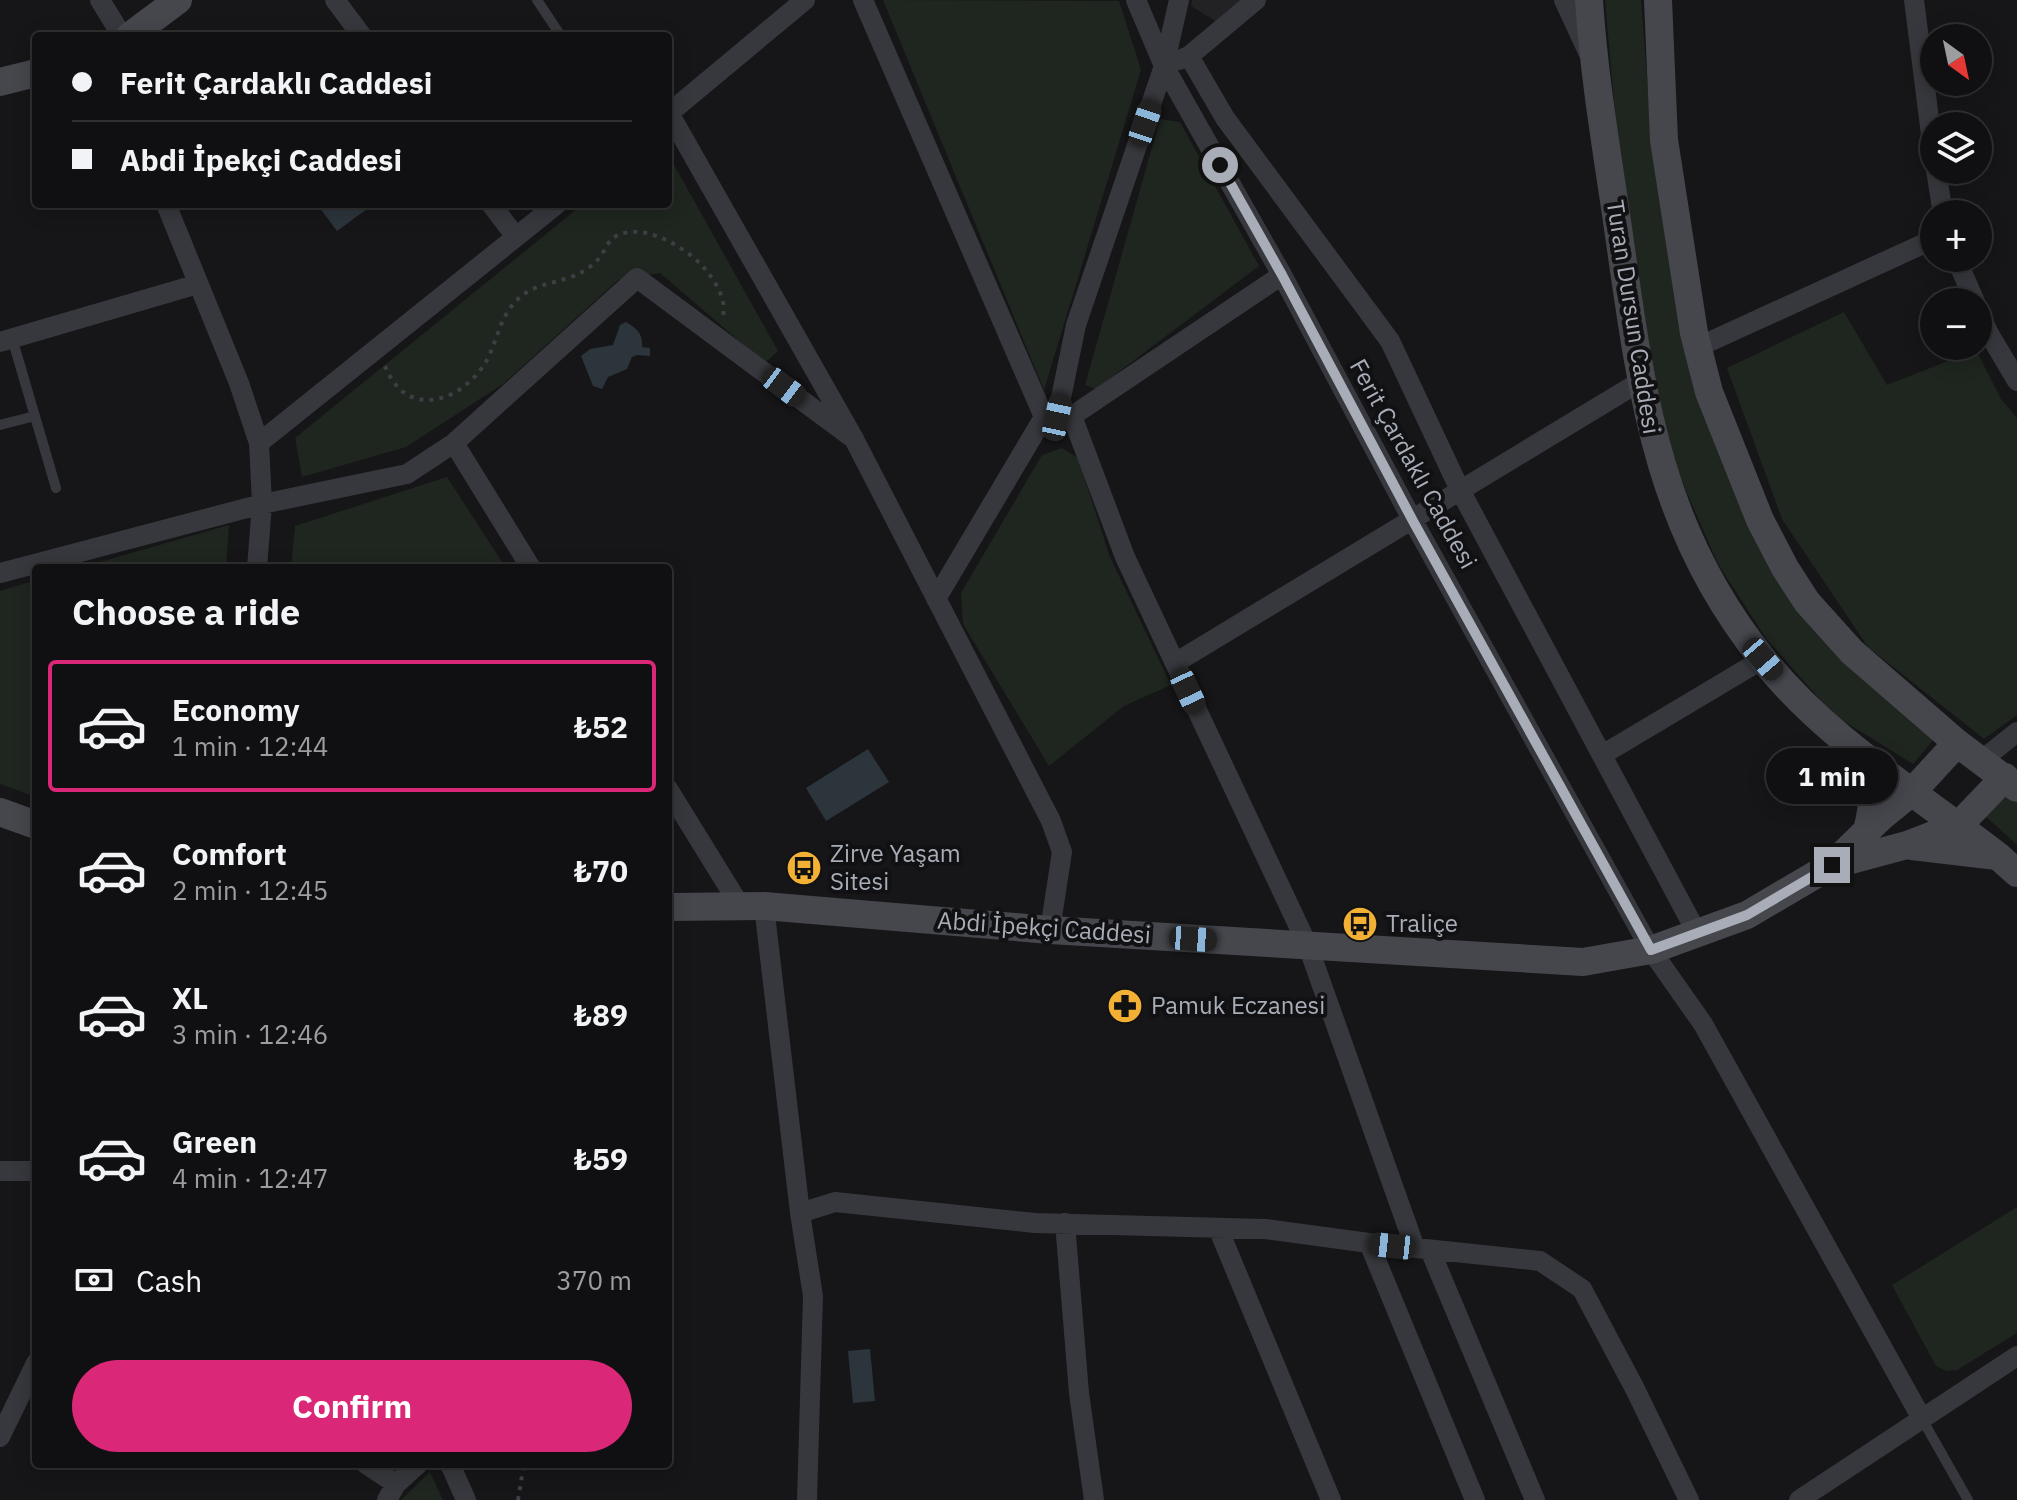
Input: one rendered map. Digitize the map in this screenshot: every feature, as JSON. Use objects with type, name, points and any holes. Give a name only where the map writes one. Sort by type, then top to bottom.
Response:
[{"type":"main road","points":[[135,32],[178,0]]},
{"type":"main road","name":"Turan Dursun Caddesi","points":[[1589,0],[1595,67],[1641,381],[1657,456],[1680,520],[1705,573],[1763,659],[1814,715],[2008,864]]},
{"type":"main road","points":[[1658,0],[1664,140],[1682,268],[1709,392],[1760,520],[1807,602],[1852,652],[1957,743],[2011,782],[1959,825],[1907,845],[1832,865]]},
{"type":"main road","points":[[0,82],[32,74]]},
{"type":"main road","points":[[1845,741],[1867,770],[1872,786],[1873,806],[1867,831]]},
{"type":"main road","points":[[1832,865],[1912,792],[1957,743]]},
{"type":"main road","points":[[0,812],[32,824]]},
{"type":"main road","points":[[1907,845],[2008,864]]},
{"type":"main road","name":"Abdi İpekçi Caddesi","points":[[672,907],[752,905],[1050,930],[1583,962],[1651,950],[1747,915],[1832,865]]},
{"type":"street","points":[[100,0],[120,32]]},
{"type":"street","points":[[335,0],[359,32]]},
{"type":"street","points":[[672,110],[805,0]]},
{"type":"street","points":[[863,0],[1308,946],[1422,1249],[1535,1500]]},
{"type":"street","name":"Ferit Çardaklı Caddesi","points":[[1136,0],[1164,66],[1282,275],[1413,521],[1651,950],[1703,1024],[1922,1419]]},
{"type":"street","points":[[936,599],[1057,417],[1076,325],[1164,66],[1179,0]]},
{"type":"street","points":[[1164,66],[1189,56],[1256,0]]},
{"type":"street","points":[[1564,0],[1595,67]]},
{"type":"street","points":[[1914,0],[1928,112]]},
{"type":"street","points":[[1189,56],[1225,118],[1390,341],[1460,490],[1697,933]]},
{"type":"street","points":[[672,120],[854,439],[1051,821],[1062,852],[1050,930]]},
{"type":"street","points":[[168,208],[239,383],[259,443],[262,504],[257,564]]},
{"type":"street","points":[[494,208],[516,237]]},
{"type":"street","points":[[259,443],[552,208]]},
{"type":"street","points":[[1698,347],[1920,245]]},
{"type":"street","points":[[1057,417],[1282,275]]},
{"type":"street","points":[[34,564],[262,504],[407,474],[454,443],[637,278],[854,439]]},
{"type":"street","points":[[6,340],[198,284]]},
{"type":"street","points":[[1992,339],[2017,381]]},
{"type":"street","points":[[1175,663],[1641,381]]},
{"type":"street","points":[[454,443],[529,564]]},
{"type":"street","points":[[0,573],[32,565]]},
{"type":"street","points":[[1602,755],[1763,659]]},
{"type":"street","points":[[1982,760],[2017,732]]},
{"type":"street","points":[[672,795],[752,905],[813,1296],[807,1500]]},
{"type":"street","points":[[0,1171],[32,1171]]},
{"type":"street","points":[[800,1213],[835,1202],[1035,1223],[1265,1229],[1540,1261],[1582,1289],[1689,1500]]},
{"type":"street","points":[[1065,1223],[1079,1393],[1094,1500]]},
{"type":"street","points":[[1218,1228],[1331,1500]]},
{"type":"street","points":[[1369,1243],[1475,1500]]},
{"type":"street","points":[[1799,1500],[2017,1356]]},
{"type":"street","points":[[0,1437],[32,1371]]},
{"type":"street","points":[[370,1468],[392,1492],[414,1468]]},
{"type":"street","points":[[452,1468],[466,1500]]},
{"type":"lane","points":[[537,0],[558,32]]},
{"type":"lane","points":[[6,340],[35,416],[56,488]]},
{"type":"lane","points":[[0,425],[35,416]]},
{"type":"lane","points":[[1922,1419],[1968,1500]]},
{"type":"path","points":[[378,348],[397,388],[411,397],[427,400],[446,397],[463,387],[487,360],[505,313],[520,297],[579,273],[598,260],[612,239],[627,233],[656,236],[683,247],[709,273],[723,298],[724,314],[713,335]]},
{"type":"path","points":[[518,1500],[523,1468]]},
{"type":"shaded area","points":[[883,0],[1119,1],[1141,70],[1044,390]]},
{"type":"shaded area","points":[[1192,0],[1242,0],[1217,22],[1191,6]]},
{"type":"shaded area","points":[[1605,0],[1641,0],[1652,142],[1670,255],[1781,584],[1935,738],[1913,764],[1834,715],[1767,640],[1718,564],[1673,461],[1654,374],[1618,148]]},
{"type":"shaded area","points":[[1160,119],[1180,122],[1259,266],[1096,389],[1085,385]]},
{"type":"shaded area","points":[[672,161],[778,351],[765,363],[660,273],[618,280],[503,384],[406,447],[302,477],[295,438],[578,208],[672,208]]},
{"type":"shaded area","points":[[320,208],[366,208],[367,209],[337,231]]},
{"type":"shaded area","points":[[1844,312],[1887,385],[1951,360],[1981,360],[2001,399],[2017,418],[2017,715],[1984,739],[1868,647],[1782,519],[1727,368]]},
{"type":"shaded area","points":[[626,322],[638,332],[642,347],[650,348],[650,356],[632,357],[627,369],[608,377],[602,389],[593,386],[581,356],[590,349],[613,345],[620,325]]},
{"type":"shaded area","points":[[1062,448],[1078,458],[1110,557],[1171,685],[1124,706],[1049,766],[963,624],[961,593],[1042,455]]},
{"type":"shaded area","points":[[447,477],[503,564],[291,564],[295,526]]},
{"type":"shaded area","points":[[229,525],[226,564],[93,564]]},
{"type":"shaded area","points":[[32,581],[32,796],[0,784],[0,591]]},
{"type":"shaded area","points":[[868,749],[889,782],[826,821],[806,788]]},
{"type":"shaded area","points":[[2009,787],[2017,793],[2017,845],[1983,814]]},
{"type":"shaded area","points":[[2017,1207],[2017,1333],[1957,1370],[1947,1371],[1936,1366],[1892,1285]]},
{"type":"shaded area","points":[[870,1349],[875,1401],[853,1403],[848,1351]]},
{"type":"shaded area","points":[[430,1472],[443,1500],[401,1500],[402,1499]]},
{"type":"place","name":"Zirve Yaşam Sitesi","points":[[804,868]]},
{"type":"place","name":"Traliçe","points":[[1360,924]]},
{"type":"place","name":"Pamuk Eczanesi","points":[[1125,1006]]},
{"type":"route","points":[[1220,165],[1651,950],[1747,915],[1832,865]]}]
